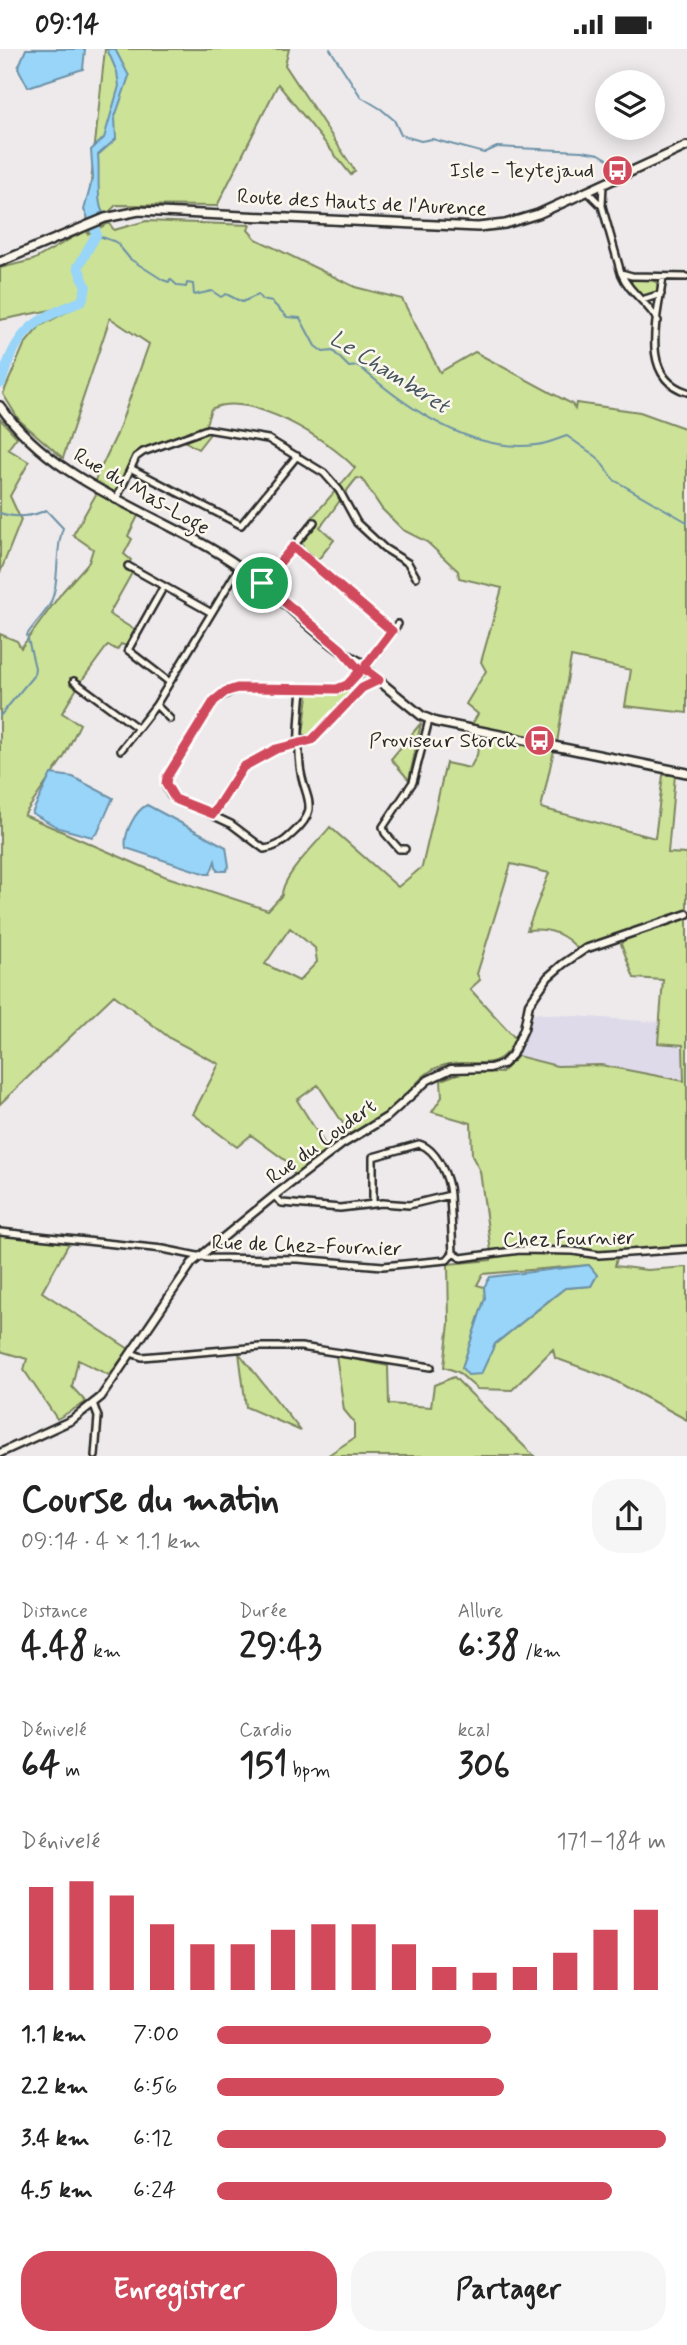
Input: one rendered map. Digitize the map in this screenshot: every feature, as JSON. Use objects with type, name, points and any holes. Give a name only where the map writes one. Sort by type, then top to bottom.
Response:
[{"type":"main road","name":"Route des Hauts de l'Aurence","points":[[0,262],[105,218],[153,210],[493,226],[538,214],[687,146]]},
{"type":"main road","name":"Rue du Mas-Loge","points":[[0,406],[44,453],[116,500],[240,566],[363,669],[429,720],[687,773]]},
{"type":"street","points":[[603,184],[602,206],[621,272],[628,289],[642,300],[658,321]]},
{"type":"street","points":[[587,191],[602,206]]},
{"type":"street","points":[[621,272],[687,277]]},
{"type":"street","points":[[663,277],[654,354],[658,371],[676,388],[687,392]]},
{"type":"street","points":[[642,300],[661,294]]},
{"type":"street","points":[[116,500],[142,452],[193,433],[216,429],[247,438],[268,439],[324,473],[339,490],[357,523],[384,548],[408,563],[416,577]]},
{"type":"street","points":[[131,469],[241,525],[297,456]]},
{"type":"street","points":[[262,583],[314,522]]},
{"type":"street","points":[[293,547],[392,631]]},
{"type":"street","points":[[128,566],[210,612]]},
{"type":"street","points":[[121,750],[136,727],[156,705],[168,681],[240,566]]},
{"type":"street","points":[[164,586],[128,650],[168,681]]},
{"type":"street","points":[[302,688],[300,768],[311,806],[307,820],[290,837],[273,848],[264,849],[213,814],[175,799],[166,784],[167,777],[214,701],[237,688],[343,687],[363,669],[398,624]]},
{"type":"street","points":[[363,669],[363,686]]},
{"type":"street","points":[[213,814],[243,767],[276,749],[312,740],[363,686],[379,680]]},
{"type":"street","points":[[74,681],[136,727]]},
{"type":"street","points":[[156,705],[170,719]]},
{"type":"street","points":[[405,849],[399,849],[385,834],[383,827],[414,782],[429,720]]},
{"type":"street","name":"Rue du Coudert","points":[[0,1453],[72,1420],[93,1403],[108,1388],[199,1257],[274,1196],[341,1145],[387,1117],[428,1080],[451,1069],[490,1067],[503,1063],[512,1055],[524,1029],[529,1004],[536,993],[548,977],[580,951],[687,914]]},
{"type":"street","points":[[373,1204],[373,1157],[419,1144],[426,1146],[446,1175],[450,1195],[453,1253]]},
{"type":"street","points":[[274,1196],[282,1203],[327,1208],[373,1204],[409,1205],[450,1195]]},
{"type":"street","name":"Rue de Chez-Fournier","points":[[0,1232],[163,1249],[199,1257],[401,1266],[447,1260],[453,1253]]},
{"type":"street","name":"Chez Fournier","points":[[453,1253],[461,1258],[520,1250],[572,1251],[599,1255],[687,1249]]},
{"type":"street","points":[[131,1353],[142,1357],[260,1347],[301,1347],[431,1367]]},
{"type":"street","points":[[93,1403],[98,1416],[95,1456]]},
{"type":"shaded area","points":[[534,1013],[659,1022],[659,1043],[683,1045],[684,1081],[601,1065],[557,1066],[512,1055],[527,1015]]},
{"type":"green space","points":[[105,49],[289,49],[285,65],[355,171],[351,175],[278,84],[217,206],[116,205],[87,234],[109,223],[114,230],[146,221],[250,225],[248,230],[256,239],[355,287],[402,299],[440,372],[475,352],[572,404],[575,409],[576,403],[640,412],[687,429],[687,713],[625,706],[631,670],[571,657],[557,743],[471,726],[478,714],[466,704],[486,671],[481,662],[502,588],[459,578],[458,571],[427,542],[403,530],[382,509],[362,479],[357,478],[320,527],[334,540],[317,561],[303,549],[302,542],[317,525],[311,519],[355,468],[327,444],[267,412],[246,406],[227,405],[211,409],[206,424],[209,435],[198,449],[179,438],[136,457],[116,500],[140,512],[128,536],[132,539],[124,554],[131,560],[126,570],[132,573],[109,614],[138,632],[129,647],[121,644],[117,650],[108,645],[80,683],[70,678],[70,684],[77,688],[62,713],[80,724],[64,757],[24,815],[164,876],[268,910],[282,895],[294,869],[330,827],[398,887],[422,867],[446,763],[470,768],[477,755],[480,737],[554,750],[541,808],[655,838],[663,775],[675,775],[668,853],[687,854],[687,914],[580,952],[569,940],[557,933],[527,930],[549,873],[511,864],[477,974],[480,980],[470,989],[516,1039],[508,1051],[499,1059],[490,1062],[448,1064],[436,1068],[423,1077],[388,1112],[350,1134],[318,1085],[297,1100],[329,1151],[295,1176],[286,1161],[251,1135],[237,1147],[193,1114],[219,1064],[171,1039],[114,995],[0,1104],[0,634],[17,641],[21,648],[63,591],[89,562],[93,549],[73,535],[99,489],[93,486],[117,434],[149,344],[110,318],[63,458],[19,420],[3,394],[24,345],[40,326],[81,304],[0,320],[0,268],[33,260],[86,230]],"holes":[[[290,928],[315,948],[317,962],[299,981],[265,964]]]},
{"type":"green space","points":[[651,279],[657,283],[658,293],[643,298],[630,287],[632,280]]},
{"type":"green space","points":[[0,419],[17,437],[8,449],[29,462],[10,496],[21,520],[0,573]]},
{"type":"green space","points":[[354,682],[359,686],[310,738],[303,734],[308,695],[314,691],[339,690]]},
{"type":"green space","points":[[421,723],[409,780],[391,759]]},
{"type":"green space","points":[[687,918],[687,1249],[618,1254],[615,1266],[647,1270],[687,1267],[687,1420],[610,1378],[555,1358],[553,1349],[512,1390],[477,1389],[458,1372],[444,1367],[449,1323],[448,1264],[491,1260],[492,1255],[520,1250],[517,1247],[491,1252],[480,1171],[472,1156],[471,1123],[432,1112],[442,1097],[441,1080],[465,1071],[501,1073],[518,1056],[557,1066],[601,1065],[684,1081],[683,1045],[658,1043],[663,980],[634,978],[621,944],[624,940]],"holes":[[[589,1265],[597,1275],[591,1286],[565,1288],[495,1344],[484,1362],[462,1368],[485,1298],[484,1287],[477,1285],[483,1274]]]},
{"type":"green space","points":[[0,1235],[69,1243],[42,1292],[129,1349],[109,1375],[78,1360],[72,1387],[86,1402],[57,1419],[24,1370],[27,1359],[0,1351]]},
{"type":"green space","points":[[239,1353],[301,1431],[246,1407]]},
{"type":"green space","points":[[336,1355],[388,1366],[389,1404],[431,1407],[434,1385],[454,1377],[534,1456],[327,1456],[354,1438],[354,1422],[344,1410]]},
{"type":"water","points":[[26,49],[85,49],[83,69],[28,87],[18,68]]},
{"type":"water","points":[[107,49],[115,49],[129,76],[115,117],[116,139],[98,155],[99,194],[103,212],[89,219],[84,210],[93,177],[91,150],[104,138],[119,86],[117,72]]},
{"type":"water","points":[[51,774],[73,777],[113,798],[98,832],[92,837],[59,828],[32,813]]},
{"type":"water","points":[[147,805],[226,847],[229,866],[226,871],[217,871],[215,861],[210,874],[206,874],[126,848],[126,836],[131,823]]},
{"type":"water","points":[[589,1265],[597,1275],[591,1286],[565,1288],[495,1344],[481,1374],[468,1375],[462,1368],[485,1298],[484,1287],[490,1277]]},
{"type":"waterway","points":[[330,49],[361,97],[394,120],[401,135],[421,141],[432,139],[484,153],[497,147],[582,151],[599,154],[611,161]]},
{"type":"waterway","points":[[1,383],[20,339],[50,315],[82,301],[86,287],[78,267],[96,235],[93,213]]},
{"type":"waterway","name":"Le Chamberet","points":[[96,235],[116,242],[130,259],[163,280],[169,282],[170,279],[178,286],[193,284],[194,295],[212,291],[221,297],[226,294],[242,302],[258,295],[262,300],[272,302],[287,317],[300,318],[315,346],[323,352],[333,351],[349,367],[359,366],[419,412],[464,435],[512,446],[540,444],[567,436],[597,457],[614,480],[687,522]]},
{"type":"waterway","points":[[0,513],[23,516],[46,510],[63,528],[50,604],[27,635],[35,668],[34,675],[0,716]]},
{"type":"place","name":"Isle - Teytejaud","points":[[617,170]]},
{"type":"place","name":"Proviseur Storck","points":[[540,740]]},
{"type":"route","points":[[293,547],[392,631],[366,665],[367,671],[379,680],[362,688],[312,740],[255,757],[243,767],[213,814],[175,799],[166,784],[167,777],[214,701],[225,692],[237,688],[337,689],[347,685],[360,671],[341,649],[262,583],[293,547]]}]
